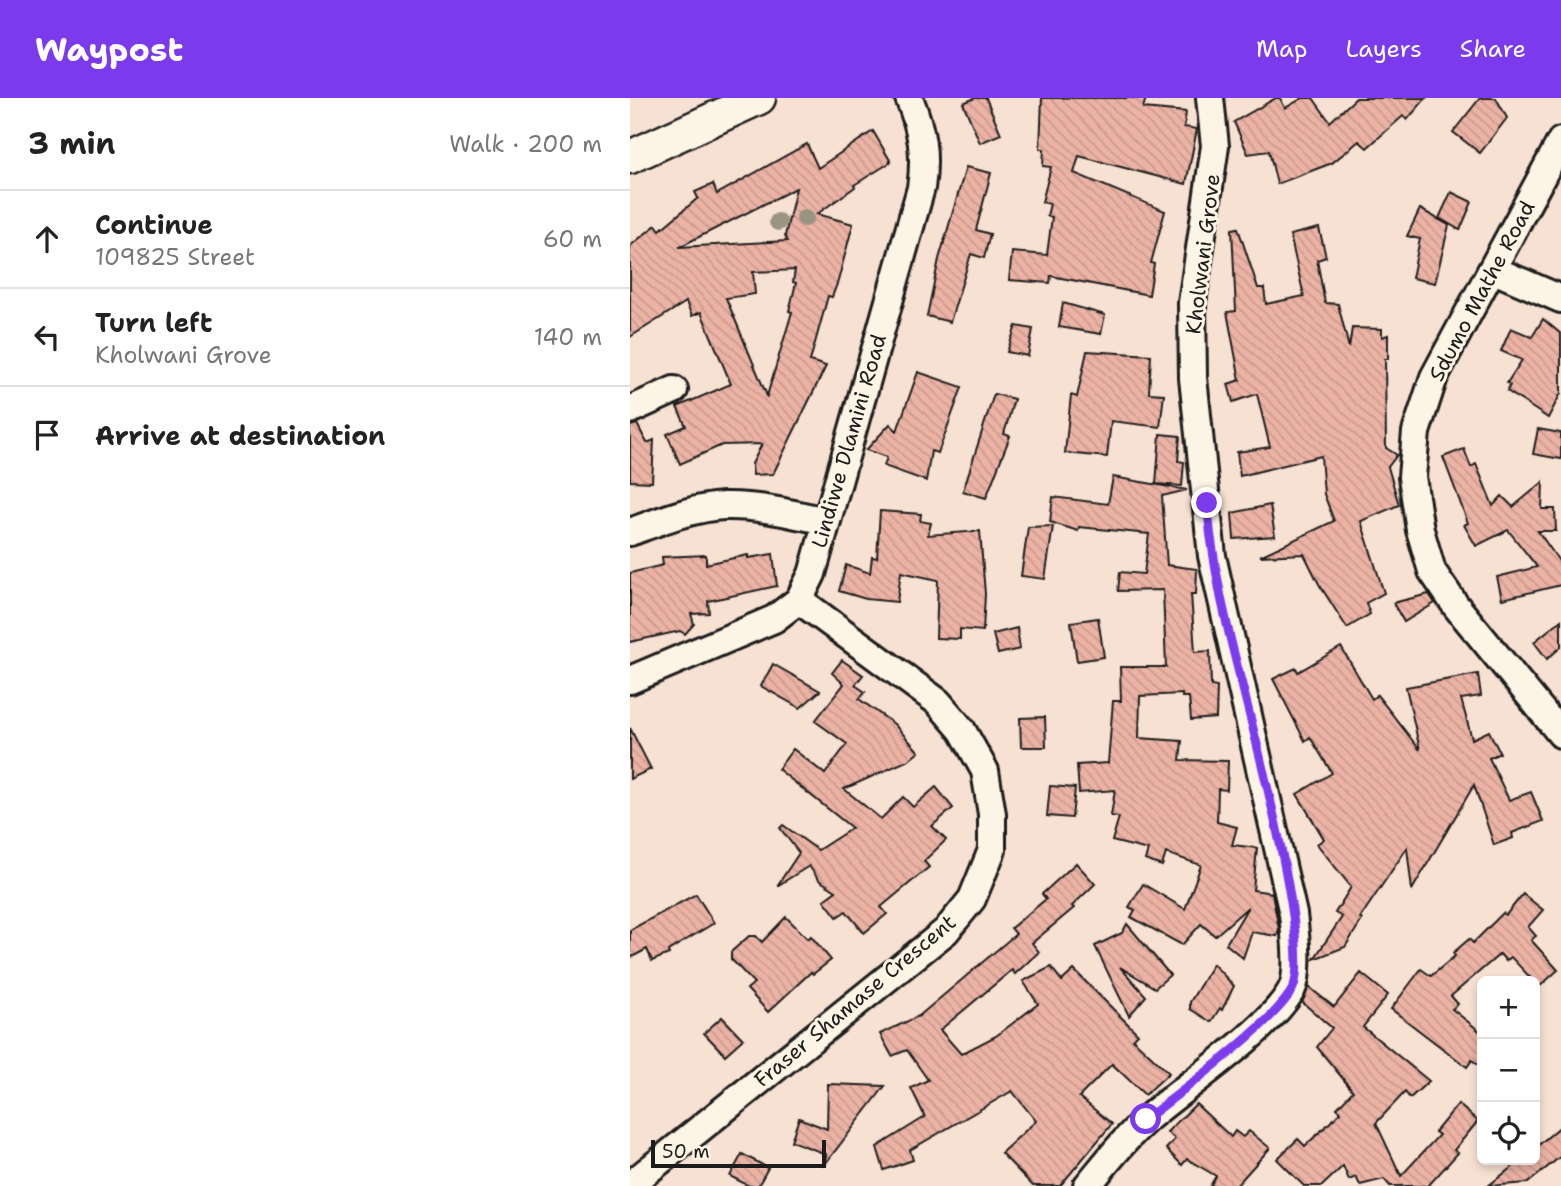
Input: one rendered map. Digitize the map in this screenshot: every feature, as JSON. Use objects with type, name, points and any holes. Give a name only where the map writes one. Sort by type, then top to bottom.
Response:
[{"type":"street","points":[[630,157],[759,98]]},
{"type":"street","name":"Lindiwe Dlamini Road","points":[[630,680],[774,619],[799,600],[812,574],[921,188],[925,158],[921,130],[909,98]]},
{"type":"street","name":"Kholwani Grove","points":[[1087,1186],[1146,1119],[1240,1042],[1273,1012],[1293,987],[1296,948],[1293,914],[1212,556],[1193,378],[1192,303],[1215,146],[1210,98]]},
{"type":"street","name":"Sdumo Mathe Road","points":[[1561,141],[1494,270],[1434,377],[1416,432],[1412,477],[1420,530],[1432,571],[1456,606],[1561,734]]},
{"type":"street","points":[[1494,270],[1561,299]]},
{"type":"street","points":[[630,410],[674,390]]},
{"type":"street","points":[[630,532],[676,515],[723,506],[768,509],[826,521]]},
{"type":"street","name":"Fraser Shamase Crescent","points":[[630,1185],[946,931],[972,899],[992,850],[992,814],[985,771],[962,730],[937,702],[799,600]]},
{"type":"building","points":[[975,98],[986,98],[1001,134],[980,143],[963,103]]},
{"type":"building","points":[[1042,98],[1146,98],[1143,108],[1186,112],[1184,127],[1197,129],[1186,184],[1079,156],[1074,173],[1165,211],[1151,263],[1154,264],[1149,295],[1051,276],[1050,283],[1009,280],[1012,252],[1047,255],[1052,217],[1047,216],[1050,204],[1042,202],[1051,167],[1043,166],[1044,149],[1040,149]]},
{"type":"building","points":[[1280,98],[1285,108],[1303,98],[1313,98],[1330,122],[1356,98],[1426,98],[1407,120],[1403,116],[1367,148],[1359,141],[1332,163],[1277,184],[1269,151],[1248,154],[1234,122]]},
{"type":"building","points":[[1480,98],[1496,98],[1507,118],[1480,153],[1453,132]]},
{"type":"building","points":[[873,131],[891,162],[854,185],[855,187],[817,214],[853,224],[838,281],[832,297],[828,296],[810,361],[826,366],[773,474],[753,475],[752,464],[762,444],[722,445],[680,464],[667,434],[686,426],[677,407],[731,384],[701,312],[692,316],[686,302],[630,337],[630,246],[656,225],[660,230],[698,198],[695,192],[713,184],[717,194],[807,144],[818,168]],"holes":[[[796,188],[785,236],[787,241],[679,247]],[[795,270],[793,282],[796,283],[789,311],[792,312],[767,396],[726,298],[755,294],[753,272]]]},
{"type":"building","points":[[966,167],[991,173],[976,230],[990,234],[984,258],[971,254],[950,322],[927,316],[939,259]]},
{"type":"building","points":[[1451,192],[1472,202],[1460,230],[1439,218]]},
{"type":"building","points":[[1420,209],[1449,225],[1435,283],[1412,278],[1420,239],[1407,236]]},
{"type":"building","points":[[1238,228],[1258,288],[1264,288],[1266,304],[1304,296],[1290,235],[1319,228],[1326,257],[1317,260],[1325,303],[1338,304],[1349,348],[1352,328],[1382,329],[1382,337],[1388,335],[1388,359],[1385,359],[1386,448],[1397,455],[1388,467],[1399,505],[1361,521],[1384,593],[1366,603],[1370,614],[1347,628],[1319,584],[1304,554],[1260,556],[1334,521],[1324,494],[1321,456],[1240,476],[1237,452],[1270,447],[1257,394],[1233,402],[1228,384],[1240,380],[1227,312],[1236,311],[1232,229]]},
{"type":"building","points":[[1063,303],[1105,315],[1101,334],[1059,327]]},
{"type":"building","points":[[1543,319],[1561,334],[1561,393],[1548,418],[1507,391],[1510,385],[1507,383],[1522,360],[1501,351],[1511,328],[1532,337]]},
{"type":"building","points":[[1016,326],[1033,329],[1028,356],[1007,352]]},
{"type":"building","points":[[1087,351],[1151,355],[1149,393],[1164,394],[1160,427],[1111,421],[1107,457],[1065,453],[1071,395],[1077,397]]},
{"type":"building","points":[[918,372],[962,387],[938,453],[931,451],[926,481],[884,466],[887,457],[866,450],[890,424],[897,431]]},
{"type":"building","points":[[994,394],[1014,399],[1004,434],[1010,436],[986,498],[963,491]]},
{"type":"building","points":[[637,424],[647,443],[654,440],[652,482],[630,481],[630,426]]},
{"type":"building","points":[[1538,429],[1561,433],[1561,459],[1533,454]]},
{"type":"building","points":[[1160,434],[1180,436],[1178,461],[1184,462],[1182,486],[1156,484]]},
{"type":"building","points":[[1464,449],[1471,467],[1476,464],[1493,506],[1502,496],[1513,507],[1543,482],[1542,509],[1555,509],[1556,531],[1538,531],[1561,564],[1561,585],[1502,599],[1497,577],[1537,567],[1508,530],[1476,546],[1464,525],[1468,523],[1443,457]]},
{"type":"building","points":[[1113,477],[1187,490],[1162,496],[1167,565],[1197,569],[1196,594],[1191,594],[1195,652],[1210,651],[1211,686],[1217,687],[1216,718],[1191,720],[1189,697],[1182,697],[1182,694],[1140,696],[1139,738],[1182,741],[1180,760],[1228,761],[1227,790],[1218,789],[1217,822],[1237,827],[1232,845],[1257,848],[1253,890],[1272,893],[1279,929],[1277,936],[1252,932],[1243,958],[1226,944],[1248,907],[1215,936],[1201,924],[1182,945],[1131,917],[1135,910],[1129,907],[1143,884],[1185,909],[1201,865],[1166,853],[1162,866],[1145,860],[1148,850],[1112,841],[1119,817],[1111,816],[1115,790],[1079,793],[1077,765],[1108,763],[1113,701],[1121,701],[1120,667],[1166,667],[1163,590],[1118,591],[1120,572],[1144,574],[1149,534],[1079,527],[1078,531],[1050,522],[1053,497],[1108,504]]},
{"type":"building","points":[[1270,505],[1275,536],[1234,539],[1232,513]]},
{"type":"building","points":[[880,511],[921,514],[920,521],[931,523],[928,535],[980,531],[985,594],[983,631],[960,629],[960,639],[936,638],[938,580],[901,572],[897,602],[866,599],[839,591],[846,565],[870,573],[872,557],[877,558]]},
{"type":"building","points":[[1053,526],[1045,579],[1021,576],[1028,527]]},
{"type":"building","points":[[773,554],[777,586],[708,601],[709,613],[691,614],[694,624],[685,634],[680,631],[630,642],[630,573],[663,565],[662,557],[706,555],[706,564],[748,555],[748,558]]},
{"type":"building","points":[[1429,594],[1435,603],[1404,622],[1393,603]]},
{"type":"building","points":[[1098,618],[1104,657],[1077,661],[1071,622]]},
{"type":"building","points":[[1561,620],[1561,647],[1547,659],[1534,642]]},
{"type":"building","points":[[1017,628],[1020,649],[998,654],[993,634]]},
{"type":"building","points":[[1341,647],[1372,699],[1377,695],[1420,750],[1406,687],[1478,674],[1481,696],[1461,699],[1472,739],[1489,731],[1500,753],[1489,758],[1509,800],[1531,792],[1543,821],[1512,833],[1513,838],[1494,845],[1474,785],[1412,890],[1407,848],[1360,918],[1362,920],[1345,947],[1314,959],[1342,917],[1335,913],[1351,887],[1317,844],[1324,839],[1297,794],[1332,773],[1310,737],[1305,741],[1273,679],[1296,668],[1298,672]]},
{"type":"building","points":[[842,660],[863,675],[855,685],[865,692],[859,699],[894,724],[919,752],[909,760],[844,789],[881,819],[903,797],[913,807],[936,787],[953,808],[932,826],[946,840],[924,861],[929,867],[881,907],[887,914],[864,933],[846,911],[837,917],[824,900],[836,891],[819,880],[809,866],[777,886],[799,853],[780,828],[783,825],[818,850],[852,828],[778,769],[793,749],[825,774],[847,744],[815,721],[844,684],[832,673]]},
{"type":"building","points":[[773,664],[820,691],[800,708],[761,686]]},
{"type":"building","points":[[1045,717],[1046,747],[1021,747],[1020,718]]},
{"type":"building","points":[[630,728],[651,769],[630,779]]},
{"type":"building","points":[[1050,786],[1075,788],[1072,818],[1047,816]]},
{"type":"building","points":[[1076,863],[1095,884],[1072,906],[1074,908],[1032,943],[1039,952],[1015,974],[1012,970],[940,1030],[961,1054],[996,1036],[1038,1004],[1023,981],[1051,967],[1062,981],[1074,970],[1138,1034],[1133,1039],[1169,1073],[1145,1095],[1112,1064],[1079,1097],[1112,1124],[1060,1186],[1033,1186],[1001,1153],[1036,1121],[1012,1091],[910,1150],[913,1160],[884,1170],[877,1147],[925,1117],[911,1088],[928,1080],[907,1050],[892,1056],[880,1034],[919,1016],[1016,934],[1011,928],[1046,899],[1042,894]]},
{"type":"building","points":[[696,894],[714,923],[668,951],[669,954],[652,961],[647,949],[630,958],[630,930]]},
{"type":"building","points":[[1523,894],[1543,910],[1528,927],[1536,936],[1531,940],[1558,970],[1540,986],[1540,976],[1529,976],[1511,957],[1506,961],[1500,954],[1451,996],[1458,1004],[1452,1009],[1477,1029],[1477,1064],[1472,1060],[1467,1067],[1391,1009],[1421,969],[1431,976],[1455,956],[1453,953],[1469,939],[1473,943],[1503,913],[1506,915]]},
{"type":"building","points":[[786,917],[808,939],[811,936],[831,960],[813,974],[811,972],[768,1012],[747,989],[754,983],[731,959],[731,952],[749,936],[756,936],[762,942]]},
{"type":"building","points":[[1127,924],[1170,975],[1155,988],[1120,967],[1146,996],[1129,1016],[1095,946],[1122,933]]},
{"type":"building","points":[[1213,964],[1234,986],[1222,1010],[1220,1008],[1211,1022],[1190,1009],[1190,1002]]},
{"type":"building","points":[[1361,973],[1388,995],[1363,1027],[1429,1081],[1410,1098],[1405,1092],[1376,1123],[1401,1176],[1439,1135],[1435,1132],[1458,1104],[1477,1120],[1454,1150],[1458,1153],[1428,1186],[1390,1186],[1384,1179],[1360,1185],[1356,1177],[1349,1180],[1343,1166],[1322,1186],[1304,1186],[1277,1159],[1298,1139],[1305,1146],[1341,1112],[1337,1108],[1353,1091],[1317,1047],[1332,1028],[1302,1002],[1309,987],[1334,1007]]},
{"type":"building","points":[[722,1017],[743,1039],[725,1055],[704,1033]]},
{"type":"building","points":[[828,1084],[885,1086],[825,1164],[826,1154],[791,1141],[799,1118],[827,1129]]},
{"type":"building","points":[[1196,1104],[1231,1137],[1235,1131],[1243,1137],[1249,1131],[1270,1148],[1236,1186],[1210,1186],[1216,1176],[1187,1159],[1182,1165],[1166,1149],[1175,1139],[1167,1132]]},
{"type":"building","points":[[1561,1126],[1561,1156],[1528,1183],[1488,1186],[1515,1165],[1540,1165],[1540,1144]]},
{"type":"building","points":[[742,1154],[768,1168],[758,1186],[749,1186],[730,1176]]},
{"type":"route","points":[[1146,1119],[1240,1042],[1273,1012],[1293,987],[1296,948],[1293,914],[1212,556],[1207,503]]}]
